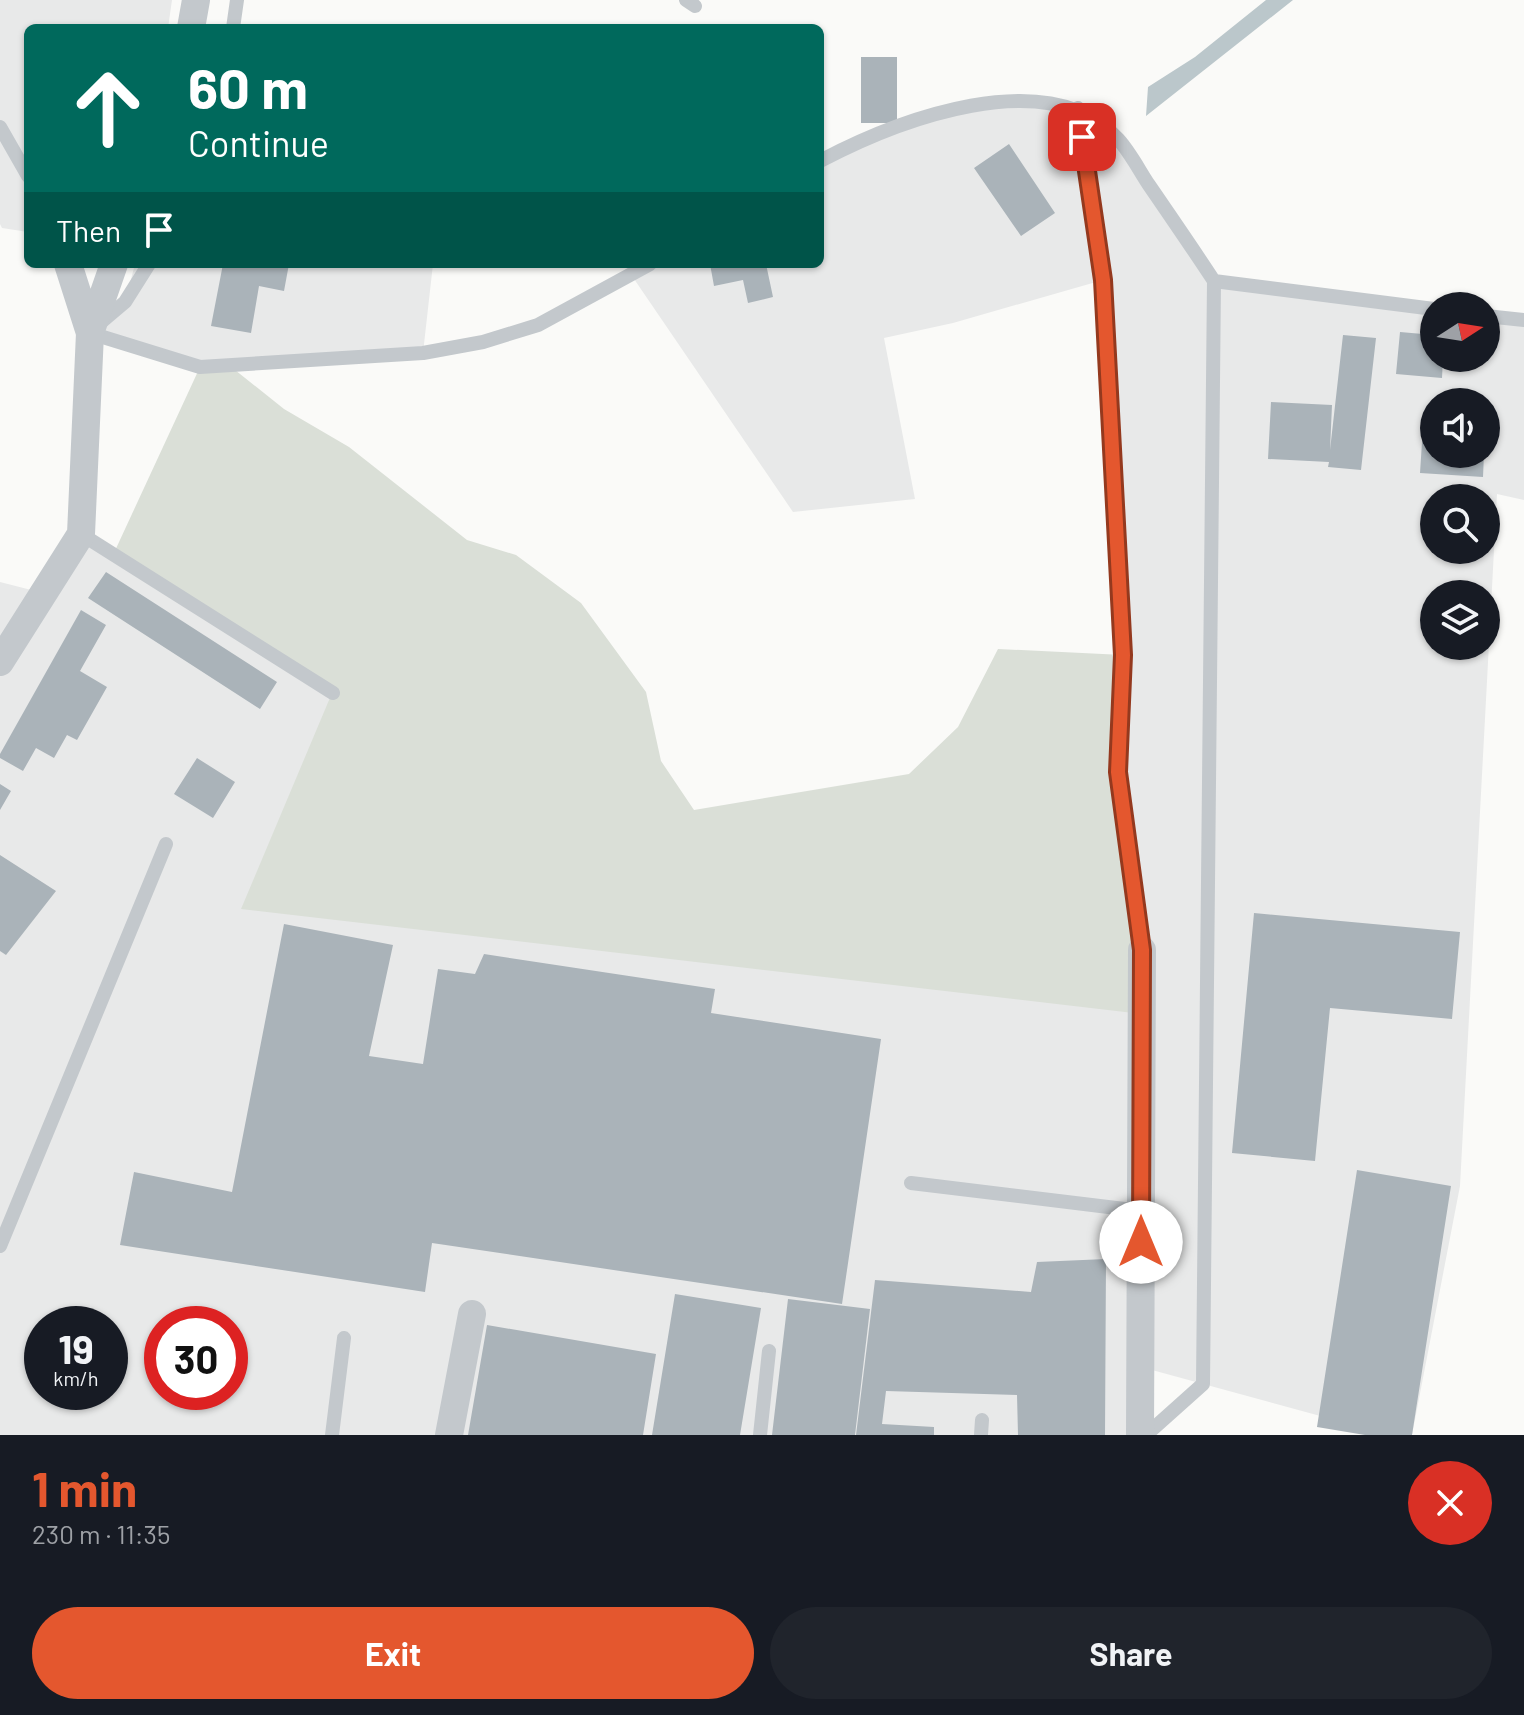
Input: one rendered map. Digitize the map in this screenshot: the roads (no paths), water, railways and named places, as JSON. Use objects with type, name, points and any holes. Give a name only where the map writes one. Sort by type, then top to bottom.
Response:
[{"type":"street","points":[[192,24],[196,0]]},
{"type":"street","points":[[69,268],[90,333]]},
{"type":"street","points":[[0,662],[81,534],[90,333],[113,268]]},
{"type":"street","points":[[1142,950],[1143,1435]]},
{"type":"street","points":[[449,1435],[472,1314]]},
{"type":"lane","points":[[234,24],[237,0]]},
{"type":"lane","points":[[824,159],[856,142],[941,111],[1008,101],[1078,108],[1118,138],[1214,281],[1203,1384],[1143,1435]]},
{"type":"lane","points":[[1078,108],[1103,280],[1123,655],[1118,772],[1142,950]]},
{"type":"lane","points":[[0,127],[24,169]]},
{"type":"lane","points":[[90,333],[125,302],[146,268]]},
{"type":"lane","points":[[90,333],[200,367],[423,353],[483,342],[538,325],[643,268]]},
{"type":"lane","points":[[1214,281],[1420,307]]},
{"type":"lane","points":[[1500,317],[1524,320]]},
{"type":"lane","points":[[81,534],[333,693]]},
{"type":"lane","points":[[0,1246],[166,844]]},
{"type":"lane","points":[[911,1183],[1141,1211]]},
{"type":"lane","points":[[332,1435],[344,1338]]},
{"type":"lane","points":[[760,1435],[769,1351]]}]
